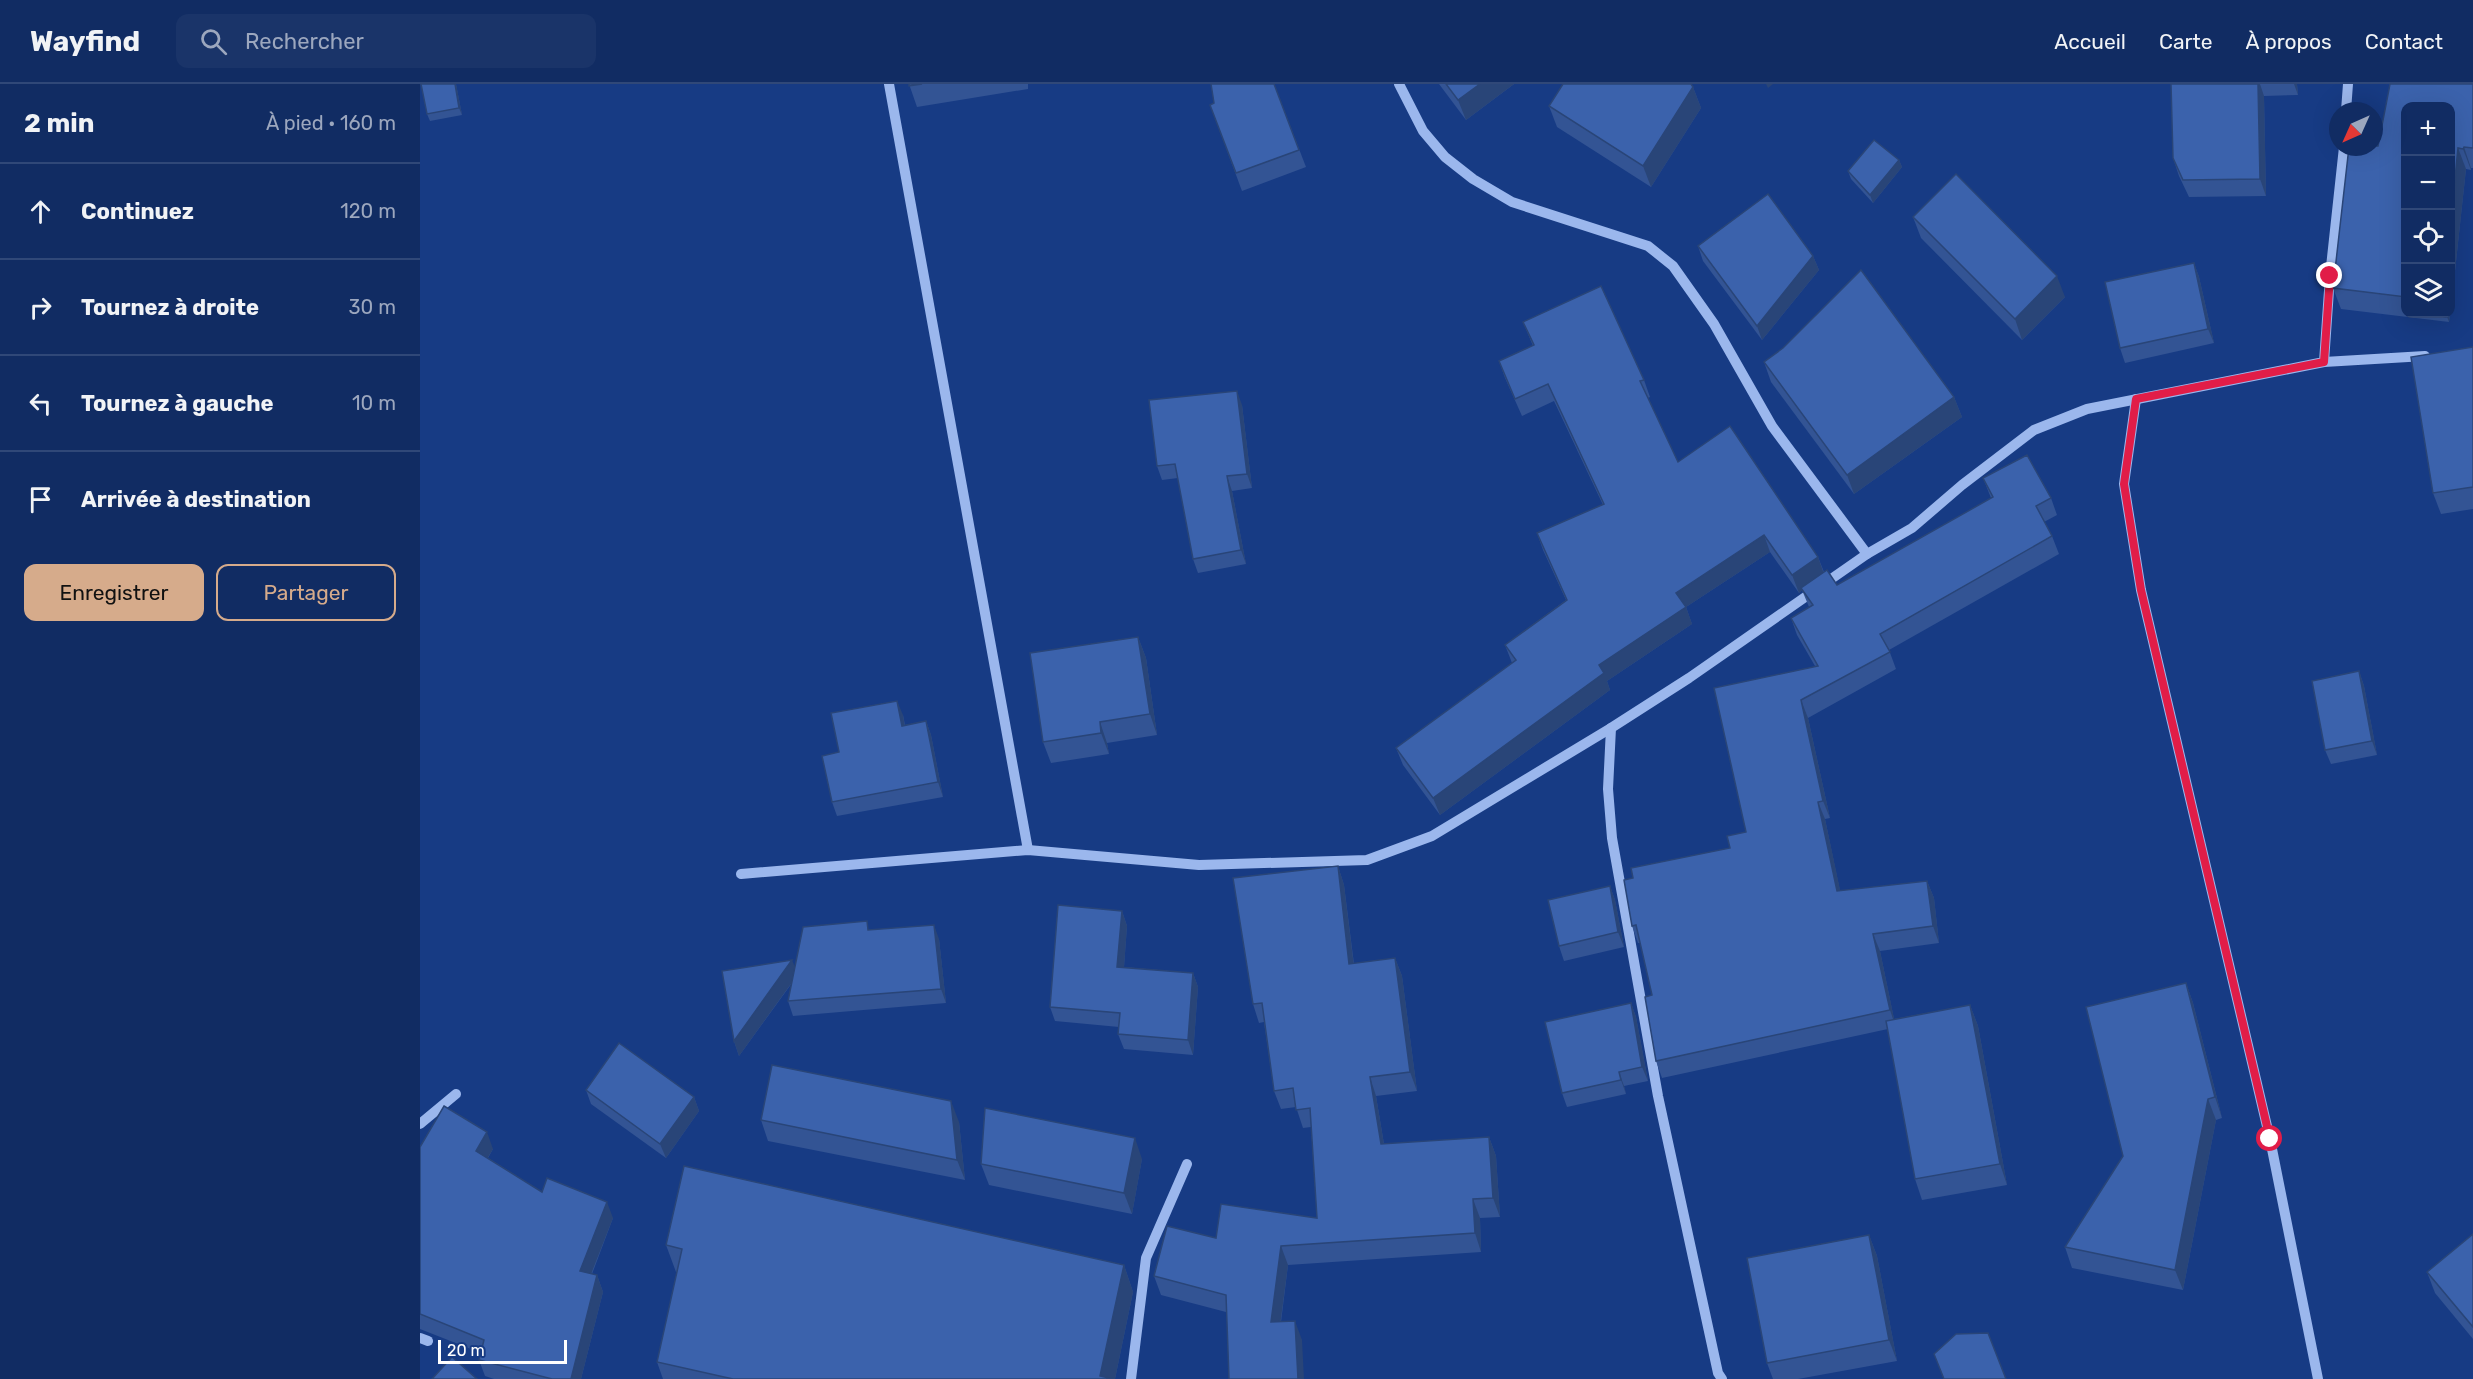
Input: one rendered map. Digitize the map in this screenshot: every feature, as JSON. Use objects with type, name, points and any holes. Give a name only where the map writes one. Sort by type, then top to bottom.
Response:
[{"type":"street","points":[[889,84],[1028,850]]},
{"type":"street","points":[[1399,84],[1423,131],[1445,157],[1473,179],[1512,202],[1648,246],[1673,266],[1714,324],[1772,426],[1867,554]]},
{"type":"street","points":[[2347,102],[2348,84]]},
{"type":"street","points":[[2324,362],[2330,276],[2343,156]]},
{"type":"street","points":[[741,874],[1028,850],[1199,865],[1367,860],[1432,836],[1689,678],[1867,554],[1912,528],[1962,485],[2034,430],[2087,409],[2324,362],[2440,354]]},
{"type":"street","points":[[2136,399],[2124,484],[2141,590],[2270,1139],[2318,1379]]},
{"type":"street","points":[[1611,728],[1608,789],[1612,838],[1639,997],[1680,1199],[1718,1373],[1722,1379]]},
{"type":"street","points":[[420,1124],[456,1094]]},
{"type":"street","points":[[1131,1379],[1146,1258],[1187,1164]]},
{"type":"building","points":[[421,84],[455,84],[459,108],[427,114]]},
{"type":"building","points":[[1211,84],[1274,84],[1299,150],[1236,173],[1210,105],[1214,103]]},
{"type":"building","points":[[1446,84],[1480,84],[1458,100]]},
{"type":"building","points":[[1563,84],[1691,84],[1693,87],[1643,166],[1549,106]]},
{"type":"building","points":[[2171,84],[2258,84],[2260,179],[2183,180],[2173,158]]},
{"type":"building","points":[[2390,84],[2473,84],[2473,148],[2458,148],[2455,178],[2455,102],[2401,102],[2401,296],[2333,288],[2348,156],[2383,156],[2383,120]]},
{"type":"building","points":[[1874,140],[1899,160],[1870,195],[1848,171]]},
{"type":"building","points":[[1956,174],[2057,276],[2015,319],[1913,217]]},
{"type":"building","points":[[1768,194],[1813,256],[1757,326],[1698,246]]},
{"type":"building","points":[[2194,263],[2208,329],[2120,348],[2105,282]]},
{"type":"building","points":[[1861,270],[1954,397],[1847,475],[1764,362],[1783,348]]},
{"type":"building","points":[[1601,286],[1644,380],[1640,381],[1678,462],[1730,426],[1818,557],[1792,575],[1764,535],[1676,593],[1686,607],[1599,665],[1604,673],[1433,798],[1396,748],[1516,660],[1505,645],[1567,600],[1537,533],[1604,504],[1548,384],[1515,399],[1499,361],[1534,345],[1523,322]]},
{"type":"building","points":[[2473,347],[2473,487],[2433,493],[2411,357]]},
{"type":"building","points":[[1237,391],[1247,474],[1227,476],[1241,550],[1193,559],[1175,464],[1157,466],[1149,400]]},
{"type":"building","points":[[2027,455],[2051,498],[2036,506],[2052,536],[1880,634],[1890,652],[1801,700],[1823,801],[1818,802],[1837,891],[1927,881],[1933,926],[1873,934],[1890,1010],[1656,1061],[1645,997],[1652,995],[1636,925],[1632,926],[1624,880],[1633,878],[1631,868],[1730,848],[1727,836],[1746,832],[1714,688],[1818,666],[1791,618],[1813,605],[1801,588],[1827,570],[1837,585],[1993,497],[1983,478]]},
{"type":"building","points":[[1138,637],[1150,714],[1100,722],[1101,733],[1043,742],[1030,653]]},
{"type":"building","points":[[2359,671],[2372,741],[2325,750],[2312,681]]},
{"type":"building","points":[[897,701],[902,726],[926,721],[938,782],[832,802],[822,756],[839,752],[831,713]]},
{"type":"building","points":[[1338,866],[1349,964],[1395,958],[1410,1072],[1370,1077],[1381,1144],[1489,1137],[1493,1198],[1473,1199],[1475,1233],[1281,1246],[1271,1322],[1295,1321],[1298,1379],[1229,1379],[1226,1295],[1154,1276],[1167,1226],[1216,1238],[1221,1204],[1317,1218],[1310,1108],[1296,1110],[1293,1088],[1274,1091],[1262,1003],[1253,1004],[1233,878]]},
{"type":"building","points":[[1610,886],[1618,932],[1559,946],[1548,900]]},
{"type":"building","points":[[1058,905],[1122,911],[1117,967],[1193,973],[1188,1040],[1118,1034],[1120,1013],[1050,1007]]},
{"type":"building","points":[[867,921],[868,930],[934,925],[941,989],[788,1001],[803,927]]},
{"type":"building","points":[[792,960],[734,1041],[722,971]]},
{"type":"building","points":[[2186,983],[2215,1097],[2208,1099],[2175,1270],[2065,1247],[2123,1156],[2086,1007]]},
{"type":"building","points":[[1631,1003],[1642,1067],[1619,1072],[1621,1080],[1562,1093],[1545,1022]]},
{"type":"building","points":[[1970,1005],[2000,1164],[1915,1179],[1886,1021]]},
{"type":"building","points":[[619,1043],[694,1097],[660,1144],[586,1090]]},
{"type":"building","points":[[772,1065],[951,1101],[957,1160],[761,1120]]},
{"type":"building","points":[[444,1106],[487,1132],[476,1151],[542,1192],[547,1178],[607,1202],[580,1271],[597,1275],[571,1379],[552,1379],[479,1360],[484,1340],[420,1314],[420,1147]]},
{"type":"building","points":[[985,1108],[1135,1138],[1124,1193],[981,1164]]},
{"type":"building","points":[[684,1166],[1124,1265],[1100,1376],[1109,1379],[733,1379],[657,1362],[682,1249],[666,1245]]},
{"type":"building","points":[[2473,1234],[2473,1327],[2427,1272]]},
{"type":"building","points":[[1869,1235],[1889,1340],[1767,1363],[1747,1258]]},
{"type":"building","points":[[1988,1333],[2006,1379],[1944,1379],[1934,1354],[1956,1334]]},
{"type":"building","points":[[452,1357],[477,1379],[432,1379]]},
{"type":"route","points":[[2270,1139],[2141,590],[2124,484],[2136,399],[2324,362],[2330,276]]}]
